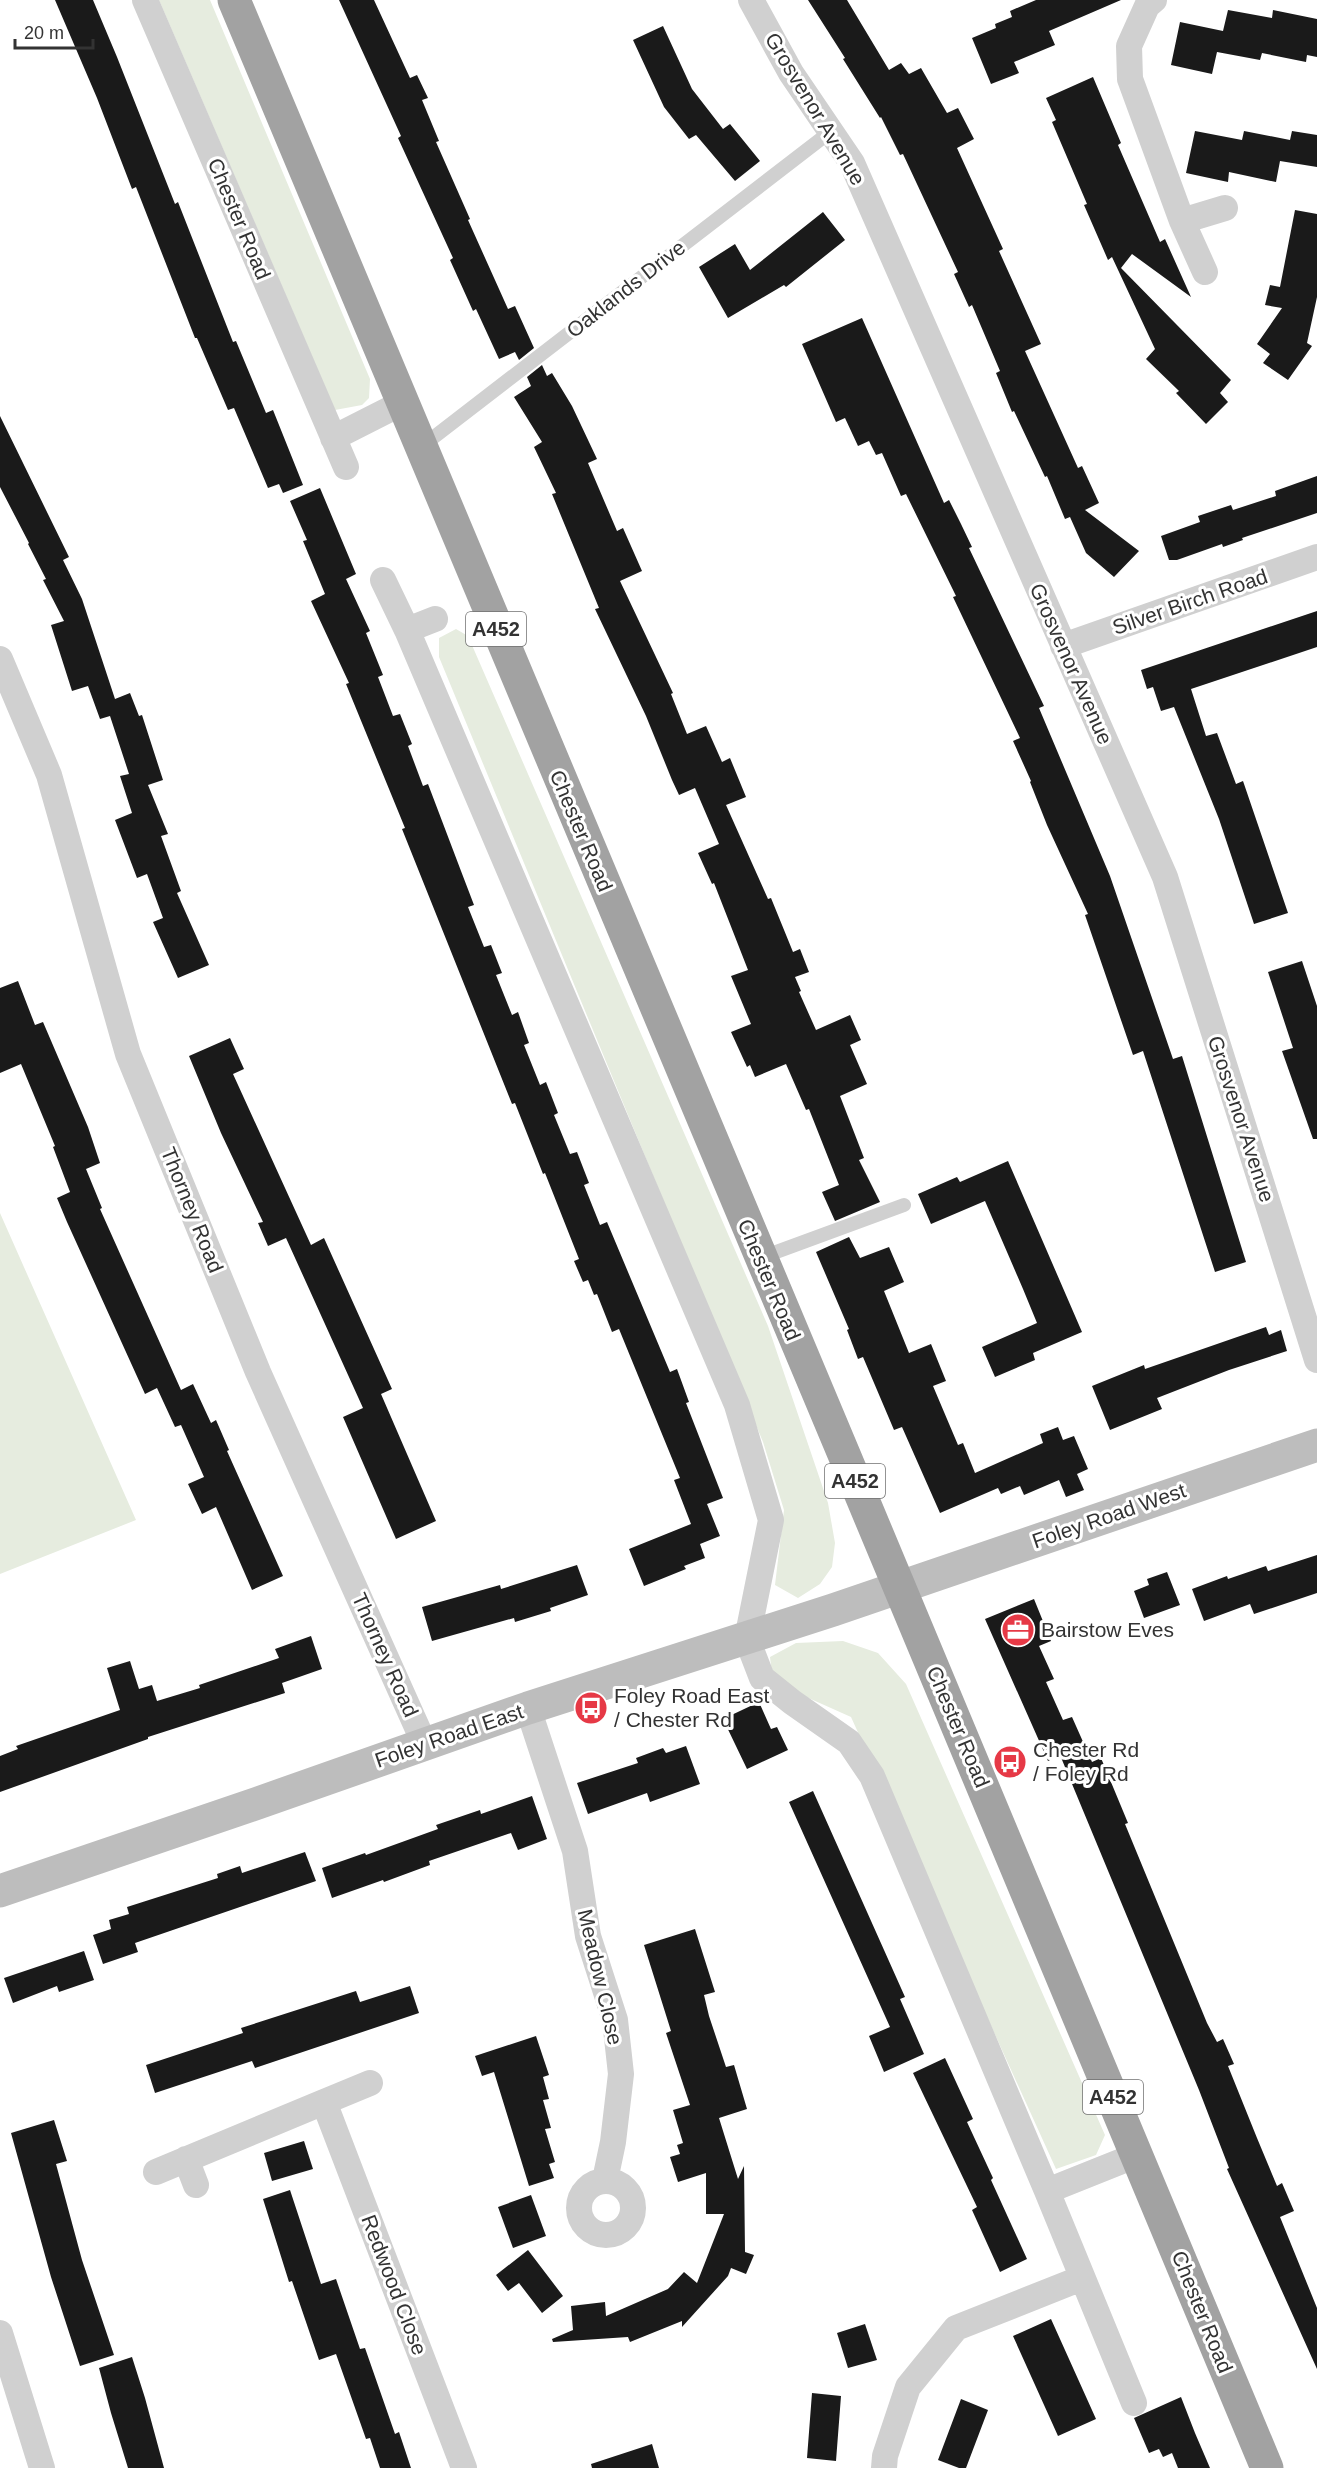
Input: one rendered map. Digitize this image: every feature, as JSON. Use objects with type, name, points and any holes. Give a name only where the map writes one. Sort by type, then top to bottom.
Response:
[{"type":"highway","name":"Chester Road","points":[[234,0],[1267,2468]]},
{"type":"main road","name":"Foley Road West","points":[[900,1587],[1317,1445]]},
{"type":"main road","name":"Foley Road East","points":[[0,1891],[528,1708],[900,1587]]},
{"type":"street","name":"Chester Road","points":[[145,0],[346,466]]},
{"type":"street","name":"Grosvenor Avenue","points":[[751,0],[791,73],[852,163],[1164,878],[1317,1360]]},
{"type":"street","points":[[1154,0],[1147,6],[1129,46],[1130,79],[1182,221],[1204,272]]},
{"type":"street","points":[[1182,221],[1226,208]]},
{"type":"street","points":[[333,438],[402,403]]},
{"type":"street","name":"Silver Birch Road","points":[[1064,646],[1317,557]]},
{"type":"street","points":[[383,580],[407,630],[737,1405],[771,1520],[747,1638],[762,1678],[849,1742],[872,1776],[1134,2403]]},
{"type":"street","points":[[407,630],[435,619]]},
{"type":"street","name":"Thorney Road","points":[[0,659],[49,775],[128,1054],[258,1372],[425,1745]]},
{"type":"street","name":"Meadow Close","points":[[528,1708],[575,1851],[588,1936],[615,2020],[621,2074],[613,2142],[605,2180]]},
{"type":"street","points":[[156,2172],[370,2084]]},
{"type":"street","name":"Redwood Close","points":[[324,2102],[465,2468]]},
{"type":"street","points":[[1047,2191],[1137,2155]]},
{"type":"street","points":[[186,2159],[196,2185]]},
{"type":"street","points":[[884,2468],[885,2456],[908,2386],[956,2328],[1082,2278]]},
{"type":"street","points":[[0,2334],[42,2468]]},
{"type":"lane","name":"Oaklands Drive","points":[[421,447],[830,132]]},
{"type":"lane","points":[[760,1258],[904,1205]]},
{"type":"shaded area","points":[[159,0],[210,0],[370,379],[369,398],[362,405],[335,410]]},
{"type":"shaded area","points":[[456,629],[468,636],[768,1326],[828,1503],[835,1543],[832,1567],[820,1584],[798,1598],[775,1585],[784,1510],[763,1442],[439,657],[439,638]]},
{"type":"shaded area","points":[[0,1213],[136,1520],[0,1574]]},
{"type":"shaded area","points":[[843,1641],[878,1653],[906,1684],[1105,2135],[1096,2155],[1056,2169],[851,1717],[804,1696],[772,1674],[770,1657],[796,1643]]},
{"type":"building","points":[[55,0],[93,0],[175,204],[178,202],[233,342],[236,341],[266,413],[273,410],[303,485],[283,493],[279,484],[268,488],[234,408],[228,410],[197,338],[195,338],[136,187],[132,189],[97,98]]},
{"type":"building","points":[[339,0],[374,0],[410,78],[417,75],[428,98],[422,100],[439,141],[436,142],[470,219],[468,220],[508,309],[515,306],[534,348],[519,360],[515,352],[499,359],[476,309],[473,311],[450,260],[453,258],[398,138],[401,136]]},
{"type":"building","points":[[808,0],[847,0],[889,70],[901,63],[909,74],[921,68],[947,113],[958,108],[974,139],[957,148],[1003,249],[999,251],[1041,344],[1025,351],[1078,468],[1082,466],[1099,503],[1085,510],[1139,551],[1114,577],[1086,553],[1070,517],[1065,519],[1047,476],[1045,477],[1014,411],[1012,412],[996,373],[1000,371],[972,305],[969,307],[954,274],[958,272],[903,154],[900,155],[881,117]]},
{"type":"building","points":[[1036,0],[1121,0],[1049,31],[1055,45],[1014,62],[1019,73],[991,84],[972,38],[996,28],[995,24],[1012,17],[1010,11]]},
{"type":"building","points":[[1228,10],[1272,18],[1273,10],[1317,19],[1317,57],[1307,55],[1306,62],[1262,53],[1260,60],[1217,52],[1212,74],[1171,65],[1180,22],[1223,31]]},
{"type":"building","points":[[663,26],[692,89],[723,129],[730,124],[760,161],[735,181],[696,135],[689,139],[664,107],[633,40]]},
{"type":"building","points":[[1093,77],[1121,143],[1118,145],[1160,242],[1165,239],[1191,297],[1132,254],[1121,268],[1231,380],[1220,393],[1228,402],[1206,424],[1176,393],[1179,391],[1146,359],[1155,349],[1112,257],[1108,260],[1052,122],[1056,120],[1046,98]]},
{"type":"building","points":[[1195,131],[1242,140],[1244,131],[1290,140],[1292,131],[1317,135],[1317,167],[1280,161],[1276,182],[1229,172],[1228,182],[1186,173]]},
{"type":"building","points":[[1295,210],[1317,214],[1317,297],[1307,343],[1312,346],[1288,380],[1263,363],[1270,354],[1257,344],[1282,308],[1265,305],[1270,285],[1280,287]]},
{"type":"building","points":[[823,212],[845,240],[786,287],[784,285],[728,318],[699,267],[735,244],[750,270]]},
{"type":"building","points":[[862,318],[944,503],[949,500],[961,524],[972,547],[969,548],[1044,706],[1039,708],[1110,876],[1173,1059],[1182,1056],[1246,1262],[1215,1272],[1143,1051],[1133,1055],[1085,915],[1088,914],[1047,825],[1013,741],[1020,738],[953,597],[956,596],[906,494],[901,496],[882,453],[876,455],[869,441],[858,446],[845,418],[836,422],[802,344]]},
{"type":"building","points":[[542,365],[547,376],[552,373],[572,406],[597,459],[588,463],[617,531],[623,528],[642,571],[620,581],[673,693],[671,694],[687,734],[706,726],[722,762],[730,758],[746,797],[726,805],[768,899],[771,898],[793,952],[800,949],[809,972],[795,977],[801,991],[799,992],[816,1030],[850,1015],[861,1040],[850,1045],[867,1084],[840,1096],[864,1158],[859,1160],[880,1202],[835,1221],[822,1192],[839,1185],[809,1109],[806,1110],[786,1064],[755,1077],[750,1065],[747,1067],[731,1032],[751,1024],[731,976],[748,970],[714,883],[712,884],[698,853],[719,844],[695,788],[679,795],[672,780],[646,716],[595,609],[599,608],[552,494],[556,493],[534,447],[542,442],[514,397],[531,386],[527,377]]},
{"type":"building","points":[[0,416],[69,557],[63,560],[82,599],[115,699],[130,693],[139,716],[142,715],[163,780],[148,785],[168,834],[161,836],[181,891],[177,893],[209,965],[178,978],[153,922],[163,918],[147,874],[137,878],[115,820],[132,813],[120,776],[129,774],[110,716],[100,719],[88,686],[72,691],[51,625],[64,621],[43,580],[46,579],[29,543],[0,487]]},
{"type":"building","points":[[1317,476],[1317,513],[1242,538],[1243,540],[1223,547],[1222,544],[1177,560],[1169,560],[1161,536],[1200,522],[1198,516],[1231,505],[1233,510],[1276,496],[1275,491]]},
{"type":"building","points":[[320,488],[356,574],[346,579],[370,631],[366,633],[383,675],[378,677],[393,716],[400,714],[412,744],[408,746],[423,786],[428,784],[474,905],[468,907],[484,947],[491,945],[502,973],[496,975],[512,1015],[518,1012],[529,1043],[524,1045],[540,1085],[546,1082],[558,1113],[554,1115],[570,1154],[577,1152],[589,1183],[584,1185],[600,1225],[607,1222],[670,1372],[677,1369],[689,1402],[686,1403],[723,1498],[707,1504],[720,1536],[700,1544],[705,1558],[684,1566],[686,1569],[644,1586],[629,1549],[691,1524],[674,1480],[680,1478],[619,1329],[612,1332],[597,1294],[594,1295],[588,1280],[583,1282],[574,1261],[579,1259],[545,1173],[543,1174],[515,1103],[512,1104],[402,829],[405,828],[346,684],[349,683],[311,601],[325,594],[303,541],[307,540],[290,501]]},
{"type":"building","points":[[1317,611],[1317,647],[1191,689],[1206,736],[1217,733],[1236,784],[1243,781],[1288,913],[1254,924],[1219,819],[1174,707],[1161,711],[1153,687],[1147,689],[1141,670]]},
{"type":"building","points":[[1302,961],[1317,1006],[1317,1139],[1313,1139],[1282,1051],[1293,1048],[1268,972]]},
{"type":"building","points":[[18,981],[35,1025],[43,1022],[88,1127],[100,1163],[86,1169],[102,1208],[100,1209],[181,1390],[193,1384],[211,1423],[216,1420],[229,1450],[227,1451],[283,1576],[252,1590],[216,1507],[202,1514],[188,1484],[204,1477],[181,1425],[175,1427],[157,1388],[145,1394],[67,1222],[57,1198],[70,1192],[53,1147],[55,1146],[21,1064],[0,1073],[0,988]]},
{"type":"building","points":[[230,1038],[244,1069],[233,1074],[311,1245],[324,1238],[392,1389],[381,1394],[436,1521],[396,1539],[343,1417],[363,1408],[286,1238],[268,1246],[258,1223],[263,1222],[221,1133],[189,1056]]},
{"type":"building","points":[[1008,1161],[1082,1332],[1033,1353],[1035,1360],[995,1377],[982,1347],[1037,1323],[1023,1289],[985,1201],[931,1224],[918,1194],[957,1177],[960,1182]]},
{"type":"building","points":[[849,1237],[860,1258],[889,1247],[904,1282],[884,1291],[909,1353],[931,1344],[946,1381],[933,1386],[958,1445],[963,1443],[975,1473],[1043,1443],[1040,1434],[1058,1427],[1063,1440],[1074,1436],[1088,1469],[1077,1474],[1084,1490],[1066,1497],[1059,1480],[1024,1495],[1020,1486],[1001,1494],[998,1488],[940,1513],[902,1427],[894,1430],[863,1357],[858,1359],[847,1330],[849,1329],[816,1252]]},
{"type":"building","points":[[1266,1327],[1269,1335],[1281,1330],[1287,1351],[1229,1370],[1157,1398],[1162,1409],[1110,1430],[1092,1386],[1144,1365],[1145,1369]]},
{"type":"building","points":[[1317,1555],[1317,1593],[1254,1614],[1250,1604],[1204,1621],[1192,1589],[1227,1576],[1228,1579],[1266,1566],[1268,1571]]},
{"type":"building","points":[[577,1565],[588,1595],[550,1608],[551,1611],[515,1622],[514,1618],[432,1641],[422,1607],[500,1585],[501,1589]]},
{"type":"building","points":[[1167,1572],[1180,1605],[1144,1618],[1134,1591],[1149,1585],[1147,1579]]},
{"type":"building","points":[[1034,1599],[1051,1641],[1039,1646],[1054,1679],[1046,1682],[1063,1720],[1072,1717],[1092,1762],[1101,1758],[1128,1823],[1125,1824],[1207,2023],[1217,2042],[1223,2039],[1234,2064],[1228,2066],[1257,2138],[1277,2186],[1282,2183],[1294,2211],[1280,2217],[1317,2308],[1317,2369],[1227,2169],[1229,2168],[1199,2090],[1060,1755],[1048,1761],[985,1619]]},
{"type":"building","points":[[311,1636],[322,1669],[282,1683],[285,1693],[148,1737],[148,1739],[0,1792],[0,1756],[18,1749],[16,1746],[120,1710],[107,1668],[130,1661],[139,1689],[152,1685],[157,1701],[200,1688],[199,1685],[279,1658],[275,1649]]},
{"type":"building","points":[[759,1702],[771,1729],[777,1727],[788,1750],[747,1769],[723,1719]]},
{"type":"building","points":[[686,1746],[700,1784],[650,1802],[647,1793],[588,1814],[577,1783],[638,1763],[636,1758],[663,1748],[666,1753]]},
{"type":"building","points":[[813,1791],[905,1997],[900,1999],[924,2054],[884,2072],[869,2036],[890,2027],[789,1802]]},
{"type":"building","points":[[532,1796],[547,1839],[518,1850],[511,1833],[429,1861],[430,1865],[384,1882],[383,1880],[332,1898],[322,1868],[438,1829],[436,1825],[480,1810],[481,1814]]},
{"type":"building","points":[[305,1852],[316,1881],[135,1943],[138,1952],[103,1964],[93,1935],[111,1929],[109,1920],[129,1914],[127,1907],[218,1878],[217,1874],[240,1866],[242,1873]]},
{"type":"building","points":[[695,1929],[715,1992],[704,1995],[709,2016],[726,2067],[734,2065],[747,2109],[719,2118],[738,2179],[744,2166],[745,2252],[754,2255],[746,2274],[731,2268],[728,2276],[682,2327],[682,2321],[630,2342],[628,2337],[553,2342],[552,2339],[573,2330],[571,2306],[605,2302],[606,2316],[668,2289],[684,2272],[697,2283],[724,2214],[706,2214],[706,2173],[678,2182],[670,2157],[680,2154],[677,2145],[683,2143],[673,2110],[690,2105],[666,2033],[671,2031],[644,1945]]},
{"type":"building","points":[[84,1951],[94,1980],[59,1992],[57,1986],[13,2003],[4,1978]]},
{"type":"building","points":[[410,1986],[419,2013],[255,2068],[252,2061],[155,2093],[146,2065],[243,2033],[241,2028],[356,1991],[360,2002]]},
{"type":"building","points":[[536,2036],[549,2075],[543,2077],[549,2099],[543,2100],[551,2128],[545,2129],[555,2162],[549,2164],[554,2178],[529,2186],[494,2072],[482,2076],[475,2056]]},
{"type":"building","points":[[945,2058],[973,2119],[967,2122],[1027,2259],[1000,2272],[972,2210],[977,2207],[913,2073]]},
{"type":"building","points":[[54,2120],[67,2161],[56,2164],[82,2260],[114,2355],[80,2366],[51,2277],[11,2133]]},
{"type":"building","points":[[304,2141],[313,2169],[272,2181],[264,2153]]},
{"type":"building","points":[[290,2190],[321,2284],[336,2279],[360,2349],[365,2348],[395,2434],[399,2432],[411,2468],[380,2468],[370,2438],[366,2439],[336,2354],[319,2360],[292,2281],[289,2282],[263,2199]]},
{"type":"building","points":[[531,2195],[546,2236],[513,2248],[498,2207]]},
{"type":"building","points":[[528,2250],[563,2296],[542,2313],[519,2283],[508,2291],[496,2275]]},
{"type":"building","points":[[1051,2319],[1096,2419],[1058,2436],[1013,2336]]},
{"type":"building","points":[[865,2324],[877,2360],[848,2368],[837,2333]]},
{"type":"building","points":[[132,2357],[164,2468],[128,2468],[111,2413],[99,2368]]},
{"type":"building","points":[[812,2393],[841,2396],[836,2461],[807,2458]]},
{"type":"building","points":[[1181,2397],[1210,2468],[1178,2468],[1172,2453],[1163,2457],[1159,2449],[1149,2453],[1134,2418]]},
{"type":"building","points":[[961,2399],[988,2410],[966,2468],[959,2468],[938,2460]]},
{"type":"building","points":[[652,2444],[659,2468],[592,2468],[591,2464]]},
{"type":"place","name":"Bairstow Eves","points":[[1018,1630]]},
{"type":"place","name":"Foley Road East / Chester Rd","points":[[591,1708]]},
{"type":"place","name":"Chester Rd / Foley Rd","points":[[1010,1762]]}]
